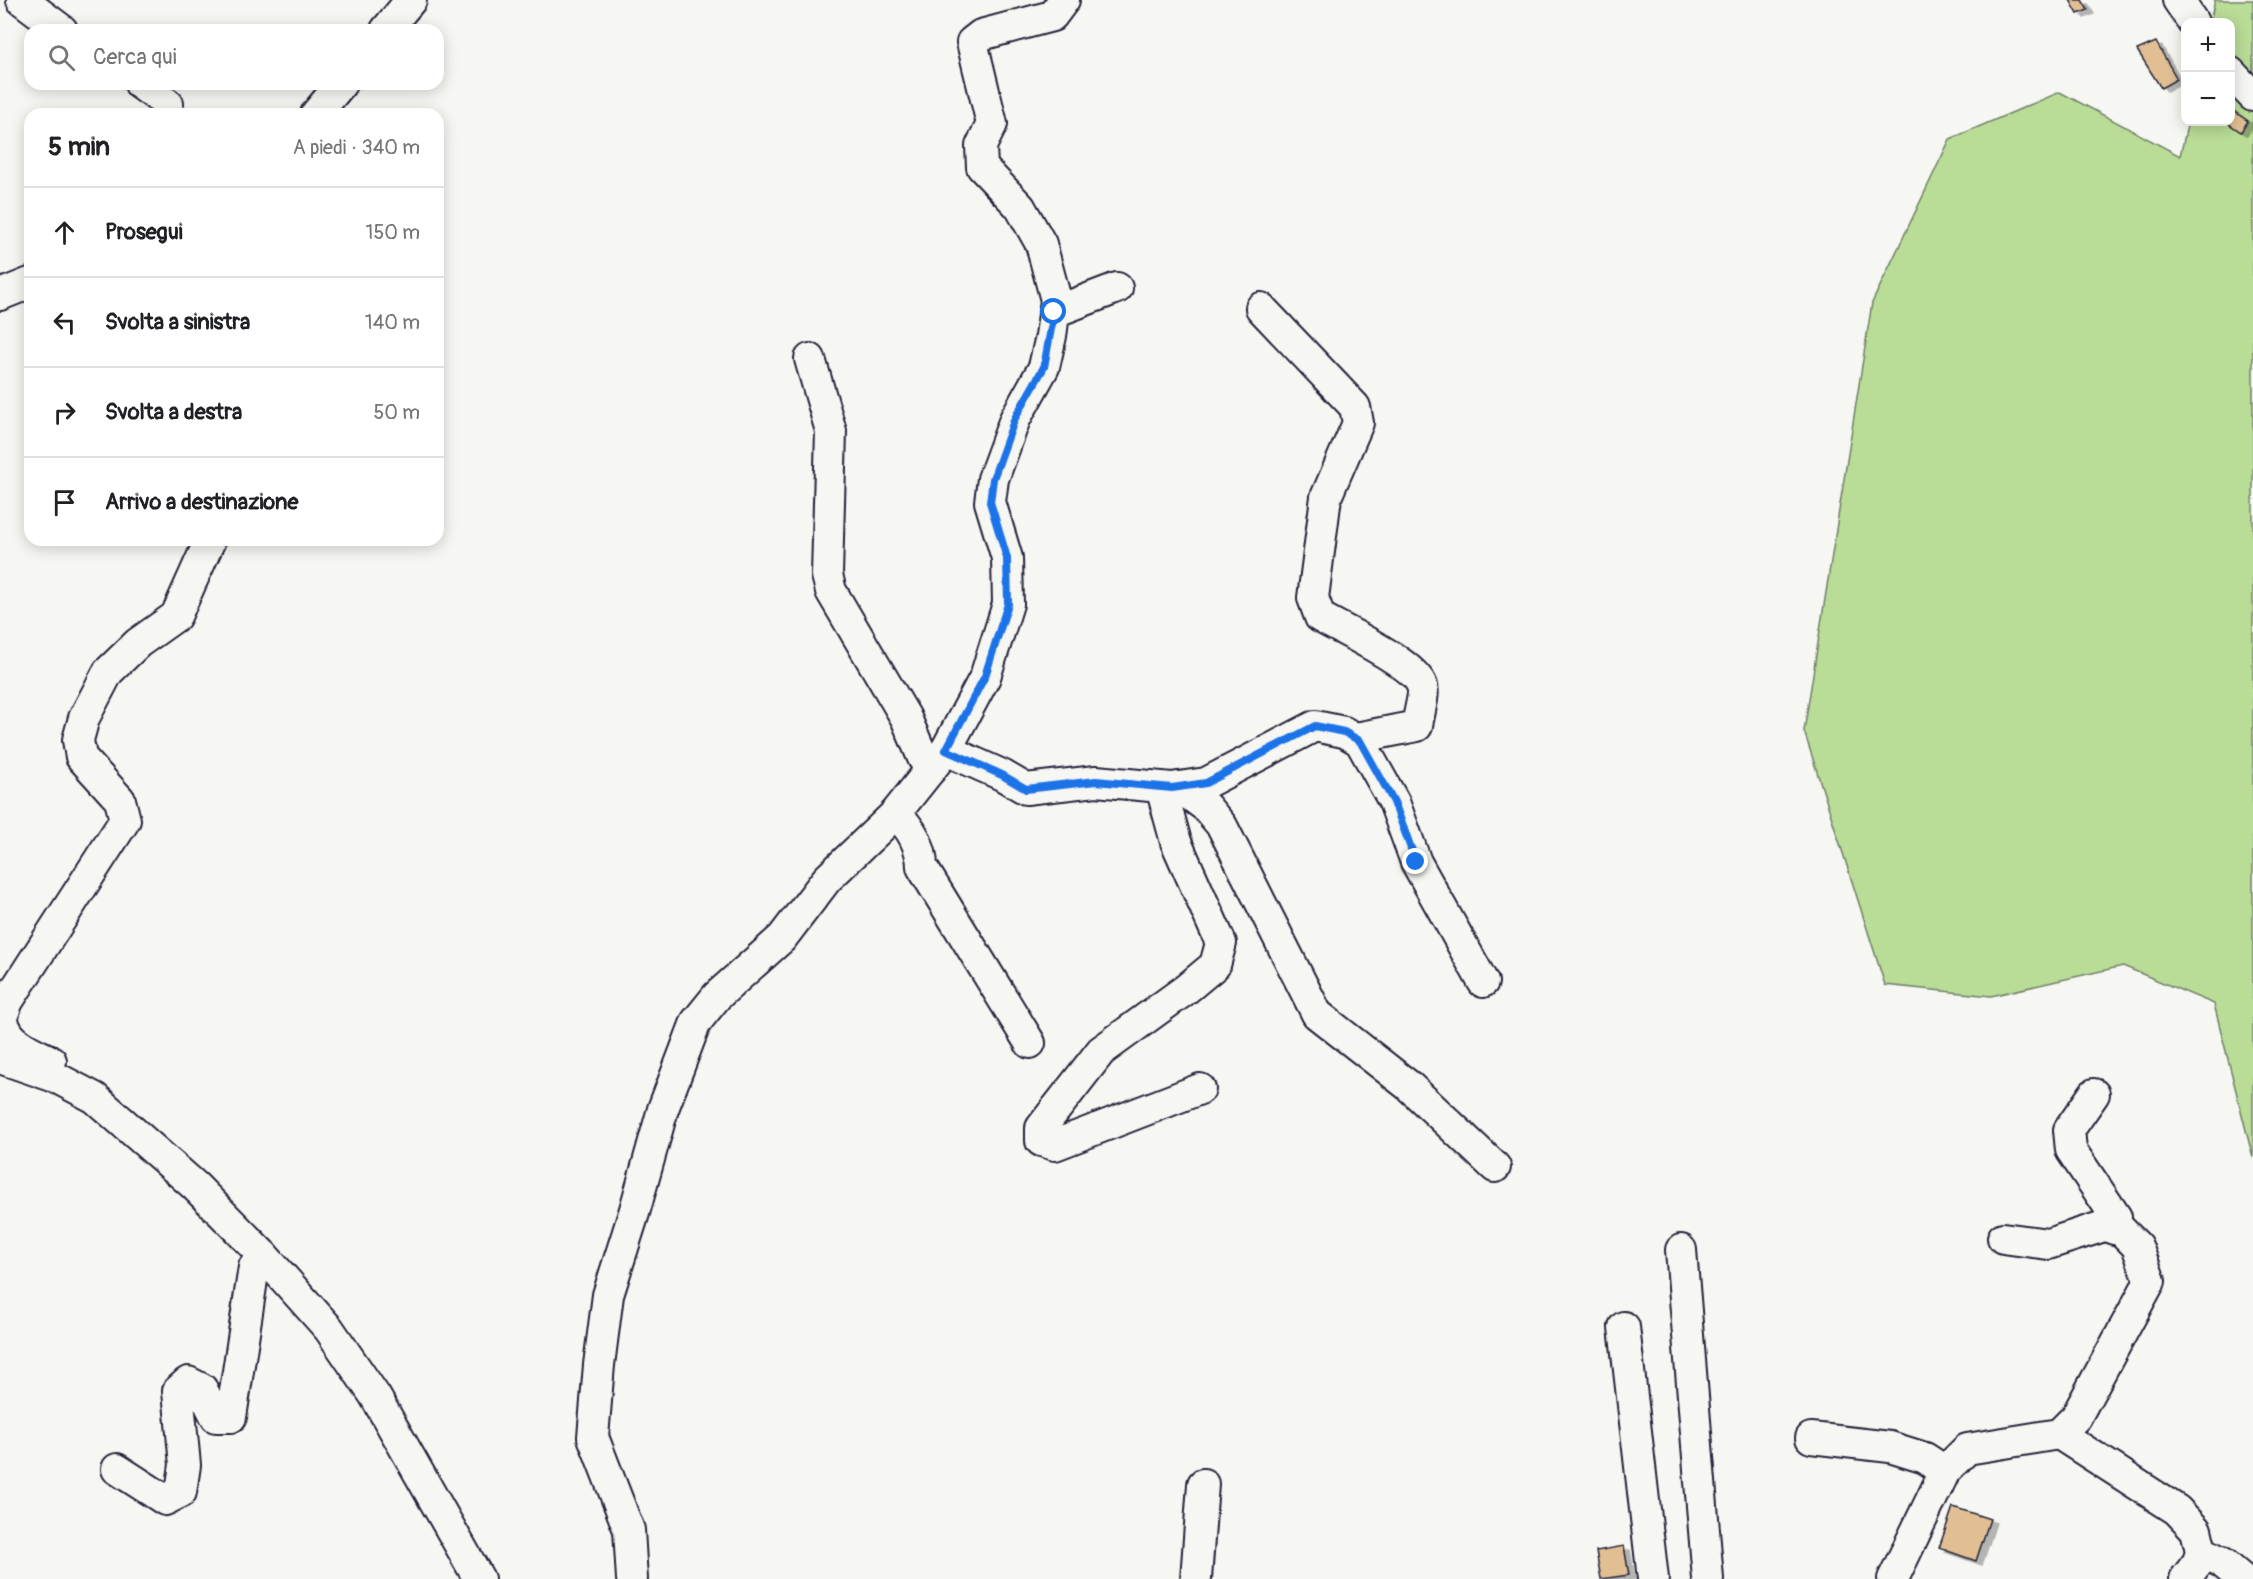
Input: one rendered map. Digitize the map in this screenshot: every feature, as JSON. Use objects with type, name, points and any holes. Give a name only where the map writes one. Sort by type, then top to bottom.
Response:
[{"type":"street","points":[[22,0],[54,24]]},
{"type":"street","points":[[391,24],[411,0]]},
{"type":"street","points":[[632,1579],[629,1530],[593,1437],[608,1295],[663,1109],[696,1022],[717,996],[782,938],[827,879],[895,814],[939,759],[985,676],[1008,604],[1007,558],[990,502],[993,479],[1015,418],[1044,367],[1056,300],[1041,244],[1020,207],[982,166],[981,146],[992,124],[972,42],[981,35],[1052,16],[1064,0]]},
{"type":"street","points":[[2178,0],[2190,18]]},
{"type":"street","points":[[2235,77],[2253,96]]},
{"type":"street","points":[[148,90],[168,104]]},
{"type":"street","points":[[321,108],[336,90]]},
{"type":"street","points":[[0,295],[24,285]]},
{"type":"street","points":[[1054,312],[1117,288]]},
{"type":"street","points":[[1261,308],[1355,407],[1358,423],[1326,497],[1313,598],[1320,618],[1403,664],[1417,676],[1423,688],[1417,726],[1356,738]]},
{"type":"street","points":[[810,359],[831,431],[828,575],[831,591],[906,718],[923,758],[939,759],[1002,775],[1026,789],[1096,781],[1170,787],[1206,783],[1315,726],[1344,732],[1360,741],[1394,802],[1416,862],[1483,982]]},
{"type":"street","points":[[55,1077],[55,1063],[24,1047],[9,1036],[3,1018],[14,991],[125,820],[120,800],[81,757],[78,740],[84,718],[108,672],[138,643],[176,616],[207,546]]},
{"type":"street","points":[[1170,787],[1176,842],[1221,943],[1215,965],[1185,990],[1101,1051],[1041,1128],[1041,1141],[1055,1145],[1200,1089]]},
{"type":"street","points":[[1170,787],[1206,807],[1222,826],[1317,1014],[1409,1086],[1495,1167]]},
{"type":"street","points":[[895,814],[905,822],[922,854],[922,867],[1030,1043]]},
{"type":"street","points":[[0,1058],[55,1077],[95,1098],[195,1186],[264,1256],[329,1329],[375,1396],[472,1576]]},
{"type":"street","points":[[2094,1094],[2069,1130],[2071,1150],[2116,1217],[2114,1229]]},
{"type":"street","points":[[1893,1579],[1945,1471],[1967,1449],[2059,1434],[2076,1417],[2150,1281],[2137,1246],[2121,1230],[2104,1226],[2048,1245],[2003,1238]]},
{"type":"street","points":[[1681,1250],[1708,1579]]},
{"type":"street","points":[[117,1469],[165,1500],[181,1492],[185,1465],[178,1391],[188,1382],[202,1389],[216,1417],[231,1417],[254,1267],[264,1256]]},
{"type":"street","points":[[1624,1327],[1653,1579]]},
{"type":"street","points":[[2059,1434],[2177,1510],[2196,1530],[2201,1551],[2198,1562],[2185,1579]]},
{"type":"street","points":[[1811,1438],[1890,1447],[1925,1458],[1945,1471]]},
{"type":"street","points":[[1196,1579],[1203,1484]]},
{"type":"street","points":[[2201,1551],[2223,1563],[2242,1579]]},
{"type":"green space","points":[[2215,0],[2253,0],[2253,1158],[2214,1004],[2123,966],[1991,996],[1885,985],[1804,731],[1872,303],[1950,139],[2060,92],[2180,156],[2187,126],[2235,126],[2235,18],[2211,18]]},
{"type":"building","points":[[2070,0],[2082,0],[2088,10],[2078,14]]},
{"type":"building","points":[[2156,42],[2177,79],[2161,88],[2137,50]]},
{"type":"building","points":[[2235,112],[2248,121],[2241,132],[2232,126],[2235,126]]},
{"type":"building","points":[[1953,1507],[1990,1519],[1976,1561],[1939,1548]]},
{"type":"building","points":[[1624,1546],[1629,1575],[1601,1579],[1596,1551]]},
{"type":"route","points":[[1054,312],[1044,367],[1015,418],[993,479],[990,502],[1007,558],[1008,604],[985,676],[946,750],[1002,775],[1026,789],[1096,781],[1172,788],[1206,783],[1315,726],[1344,732],[1360,741],[1394,802],[1416,862]]}]
